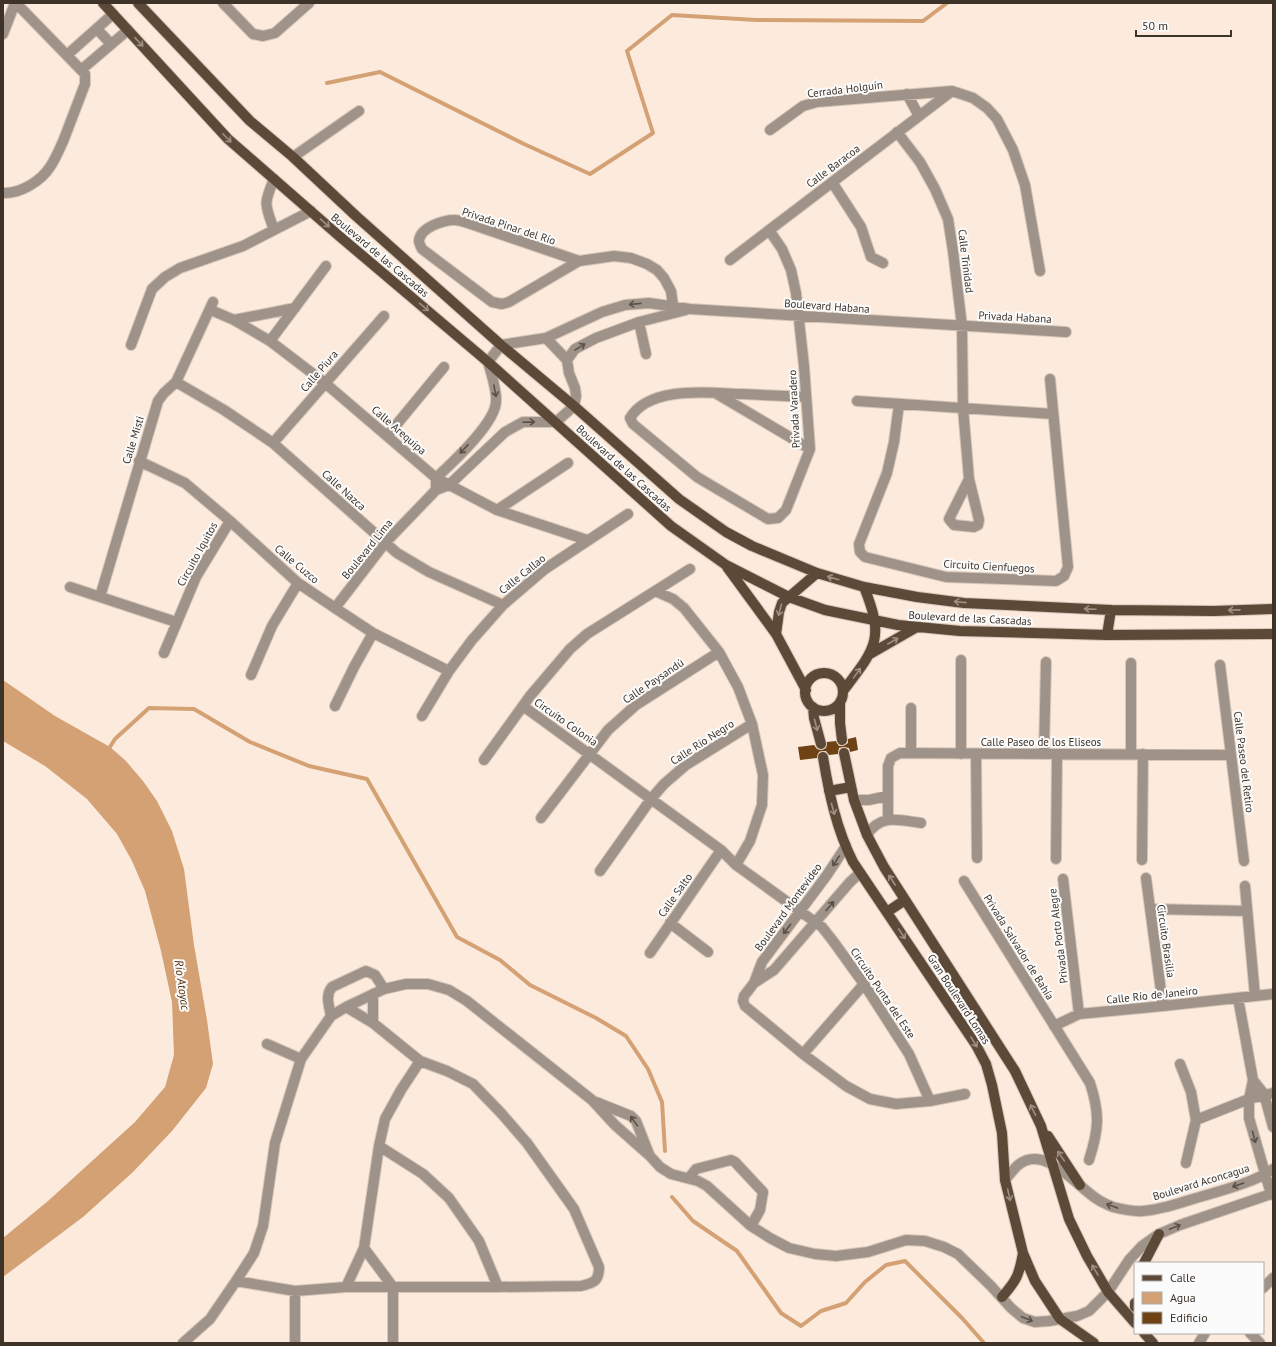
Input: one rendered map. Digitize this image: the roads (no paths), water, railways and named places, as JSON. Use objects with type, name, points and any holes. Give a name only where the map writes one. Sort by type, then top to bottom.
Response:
[{"type":"main road","name":"Boulevard de las Cascadas","points":[[103,3],[228,139],[488,362],[671,526],[726,565],[789,597],[825,610],[875,621],[917,627],[960,631],[1107,635],[1273,634]]},
{"type":"main road","name":"Boulevard de las Cascadas","points":[[138,3],[250,121],[293,157],[356,216],[501,345],[574,406],[679,499],[726,532],[752,546],[817,573],[864,587],[917,597],[964,603],[1111,610],[1273,609]]},
{"type":"main road","points":[[726,565],[776,634],[806,690]]},
{"type":"main road","points":[[776,634],[779,612],[782,603],[817,573]]},
{"type":"main road","points":[[843,690],[870,654],[876,636],[872,606],[864,587]]},
{"type":"main road","points":[[1107,635],[1111,610]]},
{"type":"main road","points":[[870,654],[917,627]]},
{"type":"main road","points":[[822,673],[834,675],[842,684],[843,690],[843,696],[836,707],[825,711],[813,707],[808,702],[806,696],[807,684],[811,679],[822,673]]},
{"type":"main road","points":[[840,702],[842,740]]},
{"type":"main road","points":[[813,707],[821,744]]},
{"type":"main road","name":"Gran Boulevard Lomas","points":[[844,753],[854,800],[867,835],[884,868],[1015,1071],[1041,1126],[1069,1219],[1087,1256],[1108,1292],[1134,1322]]},
{"type":"main road","name":"Gran Boulevard Lomas","points":[[824,756],[833,809],[846,846],[860,873],[976,1045],[986,1064],[1002,1133],[1005,1180],[1023,1253],[1035,1281],[1060,1319],[1094,1343]]},
{"type":"main road","points":[[829,791],[851,787]]},
{"type":"main road","points":[[886,912],[905,900]]},
{"type":"main road","points":[[1041,1126],[1080,1185]]},
{"type":"main road","points":[[1145,1262],[1159,1234]]},
{"type":"main road","points":[[1002,1297],[1014,1284],[1018,1276],[1023,1253]]},
{"type":"main road","points":[[1145,1334],[1153,1343]]},
{"type":"street","points":[[3,34],[16,3],[85,74],[86,84],[52,164],[39,178],[27,187],[18,191],[3,193]]},
{"type":"street","points":[[223,3],[253,34],[263,36],[276,33],[309,3]]},
{"type":"street","points":[[67,55],[114,14]]},
{"type":"street","points":[[97,29],[111,44]]},
{"type":"street","points":[[81,70],[128,30]]},
{"type":"street","points":[[952,91],[973,98],[987,108],[997,119],[1013,150],[1025,185],[1040,271]]},
{"type":"street","name":"Cerrada Holguín","points":[[770,130],[803,106],[817,102],[952,91]]},
{"type":"street","name":"Calle Baracoa","points":[[730,260],[952,91]]},
{"type":"street","points":[[907,94],[919,116]]},
{"type":"street","points":[[293,157],[359,111]]},
{"type":"street","name":"Calle Trinidad","points":[[897,132],[920,162],[935,189],[948,219],[962,326],[963,408],[969,479]]},
{"type":"street","points":[[274,179],[267,196],[266,203],[274,230]]},
{"type":"street","points":[[832,182],[861,227],[871,257],[883,264]]},
{"type":"street","points":[[131,345],[152,289],[164,277],[180,268],[243,246],[311,211]]},
{"type":"street","name":"Privada Pinar del Río","points":[[579,261],[456,220],[446,221],[432,226],[422,234],[419,242],[422,250],[492,302],[502,304],[509,302],[579,261],[614,256],[631,258],[647,264],[656,270],[664,278],[671,291],[674,310]]},
{"type":"street","name":"Privada Varadero","points":[[715,393],[688,392],[665,396],[647,402],[634,412],[630,418],[633,424],[697,477],[768,519],[778,518],[786,510],[810,449],[796,293],[791,270],[782,249],[769,230]]},
{"type":"street","points":[[270,341],[326,266]]},
{"type":"street","name":"Boulevard Habana","points":[[501,345],[546,338],[602,312],[625,305],[649,303],[674,310]]},
{"type":"street","name":"Calle Arequipa","points":[[212,306],[270,341],[325,383],[436,478],[449,484],[460,492],[497,510],[587,540]]},
{"type":"street","name":"Calle Misti","points":[[100,596],[158,401],[176,382],[212,306]]},
{"type":"street","points":[[234,320],[294,308]]},
{"type":"street","name":"Boulevard Habana","points":[[567,360],[575,349],[593,339],[674,310],[690,309],[962,326]]},
{"type":"street","name":"Calle Piura","points":[[273,443],[384,316]]},
{"type":"street","points":[[639,322],[646,354]]},
{"type":"street","name":"Privada Habana","points":[[962,326],[1066,332]]},
{"type":"street","points":[[546,338],[567,360],[569,373],[576,392],[574,406],[556,422]]},
{"type":"street","points":[[436,490],[436,478],[450,465],[490,420],[496,402],[488,362],[501,345]]},
{"type":"street","points":[[387,436],[444,368]]},
{"type":"street","name":"Circuito Cienfuegos","points":[[900,404],[887,473],[859,544],[860,552],[865,557],[946,577],[1056,581],[1064,576],[1068,568],[1050,379]]},
{"type":"street","name":"Calle Nazca","points":[[176,382],[224,410],[273,443],[397,553],[429,572],[503,605]]},
{"type":"street","points":[[715,393],[806,397]]},
{"type":"street","points":[[715,393],[810,449]]},
{"type":"street","points":[[857,401],[1053,414]]},
{"type":"street","name":"Boulevard Lima","points":[[335,608],[385,543],[436,490],[449,484],[505,432],[523,422],[556,422]]},
{"type":"street","name":"Calle Cuzco","points":[[139,461],[185,483],[230,521],[298,583],[373,633],[449,671]]},
{"type":"street","points":[[497,510],[568,463]]},
{"type":"street","name":"Calle Callao","points":[[422,716],[449,671],[472,640],[503,605],[545,569],[628,514]]},
{"type":"street","name":"Circuito Iquitos","points":[[164,653],[196,577],[230,521]]},
{"type":"street","name":"Circuito Colonia","points":[[690,569],[587,634],[570,649],[523,706],[721,850],[736,865],[800,911]]},
{"type":"street","points":[[251,675],[272,626],[298,583]]},
{"type":"street","points":[[70,587],[176,622]]},
{"type":"street","points":[[655,591],[673,599],[684,608],[719,652],[738,687],[752,724],[763,775],[762,805],[750,841],[736,865]]},
{"type":"street","points":[[335,706],[354,666],[373,633]]},
{"type":"street","name":"Calle Paysandú","points":[[541,818],[608,730],[636,705],[719,652]]},
{"type":"street","points":[[961,660],[961,754]]},
{"type":"street","points":[[1044,754],[1046,662]]},
{"type":"street","points":[[1131,663],[1131,754]]},
{"type":"street","name":"Calle Paseo del Retiro","points":[[1220,665],[1244,861]]},
{"type":"street","points":[[484,760],[523,706]]},
{"type":"street","points":[[910,753],[911,708]]},
{"type":"street","name":"Calle Río Negro","points":[[600,871],[651,799],[664,784],[686,765],[752,724]]},
{"type":"street","name":"Calle Paseo de los Eliseos","points":[[888,819],[888,766],[890,758],[900,753],[1231,755]]},
{"type":"street","points":[[976,754],[977,858]]},
{"type":"street","points":[[1056,859],[1057,754]]},
{"type":"street","points":[[1142,860],[1143,754]]},
{"type":"street","points":[[854,800],[868,800],[887,796]]},
{"type":"street","points":[[867,835],[870,829],[877,823],[888,819],[921,823]]},
{"type":"street","name":"Boulevard Montevideo","points":[[803,1054],[745,1006],[743,1001],[744,996],[754,983],[762,962],[827,875],[846,846]]},
{"type":"street","name":"Calle Salto","points":[[650,953],[721,850]]},
{"type":"street","name":"Boulevard Montevideo","points":[[754,983],[774,970],[850,882],[860,873]]},
{"type":"street","name":"Circuito Brasilia","points":[[1146,878],[1163,1006]]},
{"type":"street","name":"Privada Porto Alegre","points":[[1063,880],[1079,1014]]},
{"type":"street","name":"Privada Salvador de Bahía","points":[[964,881],[1090,1083],[1096,1102],[1098,1124],[1095,1143],[1089,1160]]},
{"type":"street","points":[[1245,886],[1255,996]]},
{"type":"street","points":[[1150,909],[1248,911]]},
{"type":"street","name":"Circuito Punta del Este","points":[[800,911],[822,927],[834,941],[864,984],[909,1054],[930,1101]]},
{"type":"street","points":[[670,923],[708,952]]},
{"type":"street","points":[[331,1016],[327,994],[332,987],[363,972],[370,972],[375,975],[384,989]]},
{"type":"street","points":[[183,1343],[210,1319],[254,1253],[263,1226],[275,1143],[300,1059],[331,1016],[346,1007],[384,989],[406,984],[428,984],[449,990],[467,1001],[592,1100],[615,1125],[650,1156],[660,1167],[671,1174],[698,1181],[707,1186],[751,1226],[789,1248],[815,1254],[836,1256],[868,1252],[906,1240],[925,1241],[944,1247],[958,1254],[1023,1318],[1035,1322],[1077,1316],[1089,1311],[1108,1292],[1129,1260],[1142,1246],[1159,1234],[1180,1225],[1272,1195],[1269,1172],[1249,1118],[1249,1099],[1253,1080],[1238,998]]},
{"type":"street","points":[[864,984],[803,1054],[846,1086],[870,1098],[896,1104],[930,1101],[965,1094]]},
{"type":"street","points":[[373,994],[373,1023]]},
{"type":"street","name":"Calle Río de Janeiro","points":[[1054,1026],[1079,1014],[1273,994]]},
{"type":"street","points":[[236,1281],[295,1290],[346,1287],[581,1286],[596,1280],[599,1275],[599,1267],[574,1209],[527,1143],[501,1113],[472,1084],[447,1071],[420,1061],[373,1023],[346,1007]]},
{"type":"street","points":[[267,1044],[300,1059]]},
{"type":"street","points":[[346,1287],[364,1248],[378,1146],[385,1119],[401,1090],[420,1061]]},
{"type":"street","points":[[1180,1064],[1190,1092],[1196,1120],[1186,1163]]},
{"type":"street","points":[[1253,1080],[1269,1094],[1273,1128]]},
{"type":"street","points":[[1196,1120],[1249,1099],[1269,1094]]},
{"type":"street","points":[[592,1100],[631,1116],[636,1121],[650,1156]]},
{"type":"street","points":[[378,1146],[423,1174],[449,1198],[479,1241],[498,1287]]},
{"type":"street","points":[[1005,1180],[1017,1165],[1028,1160],[1035,1158],[1053,1164]]},
{"type":"street","points":[[689,1178],[696,1169],[727,1160],[735,1162],[763,1192],[760,1210],[751,1226]]},
{"type":"street","name":"Boulevard Aconcagua","points":[[1053,1164],[1096,1199],[1114,1207],[1142,1211],[1174,1205],[1269,1172]]},
{"type":"street","points":[[364,1248],[393,1287],[393,1343]]},
{"type":"street","points":[[1264,1287],[1273,1277]]},
{"type":"street","points":[[295,1290],[296,1343]]},
{"type":"street","points":[[1199,1343],[1204,1334]]},
{"type":"street","points":[[1251,1334],[1260,1343]]},
{"type":"water","name":"Río Atoyac","points":[[3,680],[55,716],[110,747],[125,760],[143,781],[157,801],[172,831],[184,869],[194,945],[213,1064],[206,1088],[172,1131],[133,1172],[83,1217],[3,1277],[3,1238],[48,1201],[135,1122],[165,1087],[174,1055],[172,1002],[161,951],[145,891],[132,861],[117,834],[87,799],[45,766],[3,741]]},
{"type":"waterway","points":[[327,83],[380,72],[524,144],[590,174],[653,133],[627,51],[672,15],[756,20],[923,21],[947,3]]},
{"type":"waterway","points":[[108,750],[115,739],[149,708],[194,709],[250,742],[309,766],[367,779],[457,937],[500,960],[530,985],[596,1018],[626,1036],[648,1069],[662,1102],[665,1151]]},
{"type":"waterway","points":[[672,1197],[693,1221],[737,1251],[781,1313],[801,1326],[821,1311],[846,1303],[865,1282],[886,1265],[905,1261],[962,1318],[984,1343]]}]
